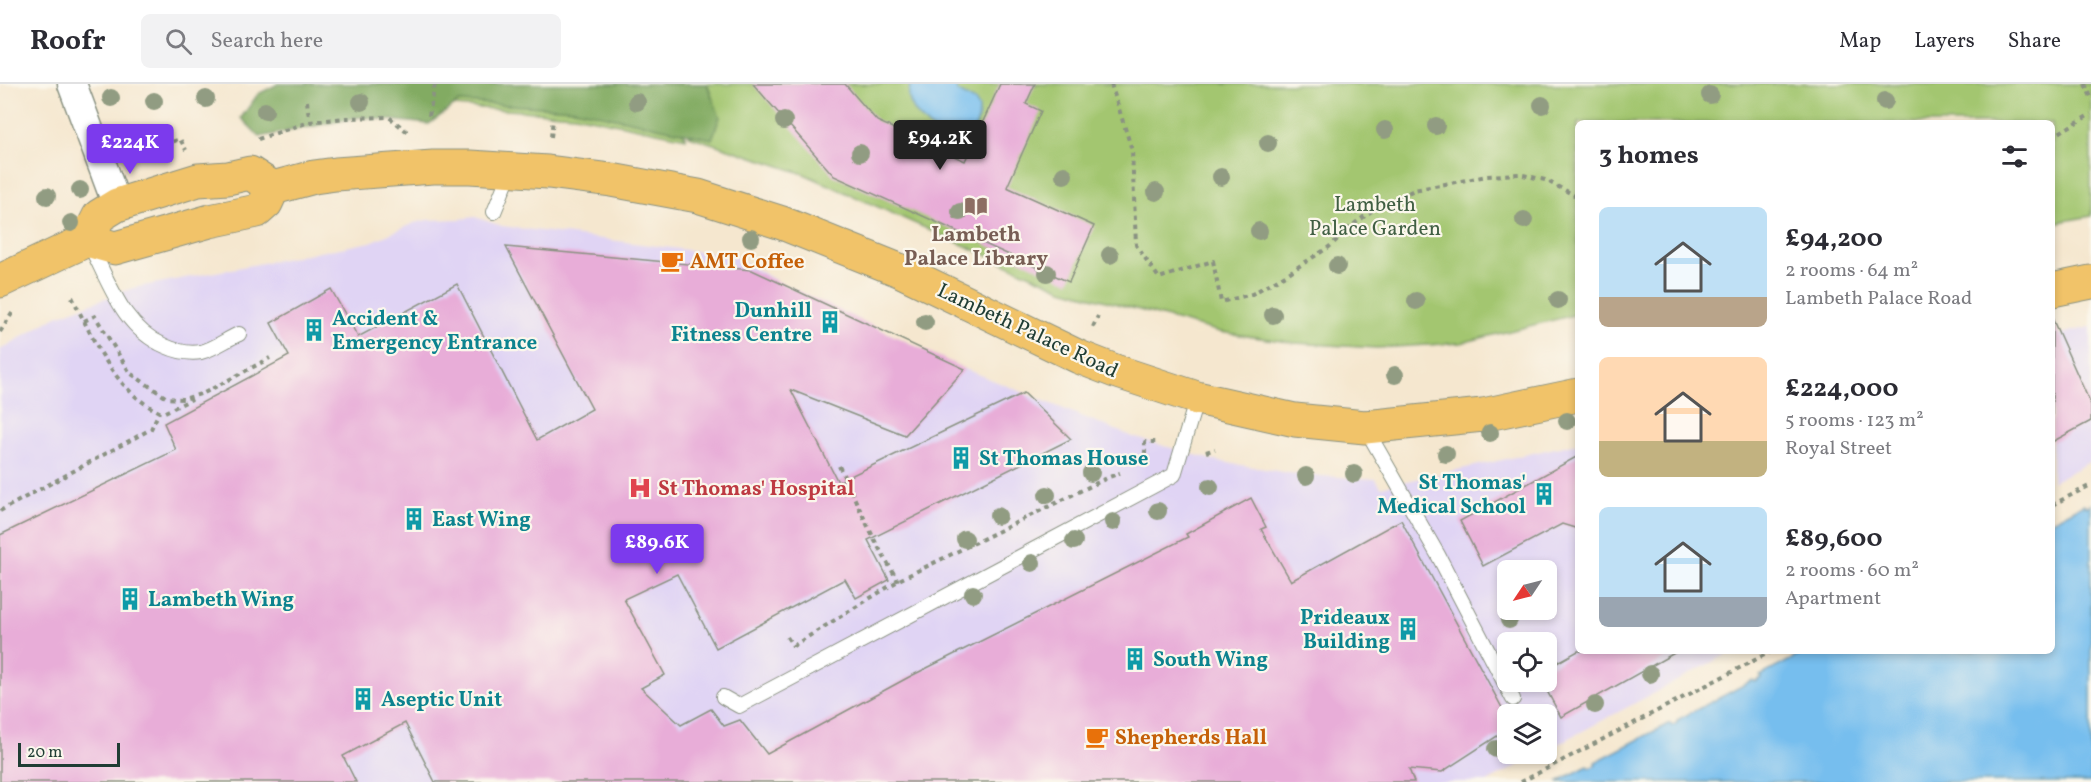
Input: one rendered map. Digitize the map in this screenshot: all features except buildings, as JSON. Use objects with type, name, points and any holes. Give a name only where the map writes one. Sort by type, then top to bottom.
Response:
[{"type":"main road","name":"Lambeth Palace Road","points":[[273,188],[314,177],[433,166],[512,168],[611,180],[698,196],[782,224],[899,270],[1079,357],[1197,398],[1295,420],[1365,427],[1483,415],[1575,396]]},
{"type":"main road","points":[[0,281],[87,240],[99,216],[117,205],[198,180],[228,178],[250,173],[273,188],[266,203],[256,211],[210,220],[115,248],[87,240]]},
{"type":"main road","points":[[2055,289],[2091,282]]},
{"type":"street","points":[[72,84],[117,205]]},
{"type":"lane","points":[[494,212],[512,168]]},
{"type":"lane","points":[[87,240],[122,308],[136,327],[153,341],[178,351],[201,352],[239,334]]},
{"type":"lane","points":[[723,697],[739,706],[1174,475],[1197,398]]},
{"type":"lane","points":[[1365,427],[1438,555],[1513,699]]},
{"type":"path","points":[[429,116],[435,84]]},
{"type":"path","points":[[1111,84],[1132,150],[1136,245],[1159,278],[1213,261],[1221,302],[1252,294],[1287,274],[1329,247],[1373,210],[1414,190],[1486,176],[1519,174],[1545,180],[1575,195]]},
{"type":"path","points":[[2085,84],[2091,97]]},
{"type":"path","points":[[307,102],[309,118]]},
{"type":"path","points":[[2055,135],[2091,114]]},
{"type":"path","points":[[255,140],[309,122],[346,117],[389,117],[414,137],[433,166]]},
{"type":"path","points":[[551,137],[553,119]]},
{"type":"path","points":[[134,155],[180,139]]},
{"type":"path","points":[[72,297],[112,373],[123,385],[159,412],[165,412],[204,393]]},
{"type":"path","points":[[0,511],[151,429],[159,412]]},
{"type":"path","points":[[1138,468],[1145,459],[1145,442]]},
{"type":"path","points":[[1205,453],[1215,449]]},
{"type":"path","points":[[839,466],[876,543],[898,581]]},
{"type":"path","points":[[792,646],[898,581],[1108,477],[1128,471]]},
{"type":"path","points":[[2055,503],[2091,485]]},
{"type":"path","points":[[1521,782],[1766,654]]},
{"type":"shaded area","name":"St Thomas' Hospital","points":[[475,217],[502,226],[733,256],[777,281],[965,369],[1133,437],[1216,461],[1301,475],[1376,479],[1381,487],[1575,444],[1575,654],[1727,654],[1557,745],[1557,704],[1497,704],[1497,764],[1521,764],[1487,782],[0,782],[0,350],[57,316],[133,288],[371,242],[414,223]]},
{"type":"shaded area","points":[[2091,327],[2091,461],[2055,480],[2055,335]]},
{"type":"green space","points":[[278,84],[707,84],[720,117],[712,139],[574,109],[459,102],[429,124],[360,117],[260,137],[241,118],[258,94]]},
{"type":"green space","points":[[654,84],[686,138],[575,115],[454,106],[450,98]]},
{"type":"green space","name":"Lambeth Palace Garden","points":[[660,84],[2091,84],[2091,216],[2055,222],[2055,120],[1575,120],[1575,315],[1461,343],[1377,348],[1295,343],[1220,332],[1062,289],[804,174],[689,136]]},
{"type":"water","points":[[910,84],[956,84],[957,91],[975,101],[979,108],[976,125],[969,134],[959,137],[947,136],[934,130],[914,110],[909,98]]},
{"type":"water","points":[[2084,504],[2086,507],[2091,504],[2091,782],[1557,782],[1588,766],[1590,768],[1596,765],[1595,762],[1670,723],[1672,726],[1678,722],[1677,720],[1753,680],[1754,682],[1761,678],[1760,676],[1801,654],[2055,654],[2055,519]]},
{"type":"place","name":"Lambeth Palace Library","points":[[976,206]]},
{"type":"place","name":"AMT Coffee","points":[[672,261]]},
{"type":"place","name":"Dunhill Fitness Centre","points":[[830,322]]},
{"type":"place","name":"Accident & Emergency Entrance","points":[[314,330]]},
{"type":"place","name":"St Thomas House","points":[[961,458]]},
{"type":"place","name":"St Thomas' Hospital","points":[[640,488]]},
{"type":"place","name":"St Thomas' Medical School","points":[[1544,494]]},
{"type":"place","name":"East Wing","points":[[414,519]]},
{"type":"place","name":"Lambeth Wing","points":[[130,599]]},
{"type":"place","name":"Prideaux Building","points":[[1408,629]]},
{"type":"place","name":"South Wing","points":[[1135,659]]},
{"type":"place","name":"Aseptic Unit","points":[[363,699]]},
{"type":"place","name":"Shepherds Hall","points":[[1097,737]]}]
